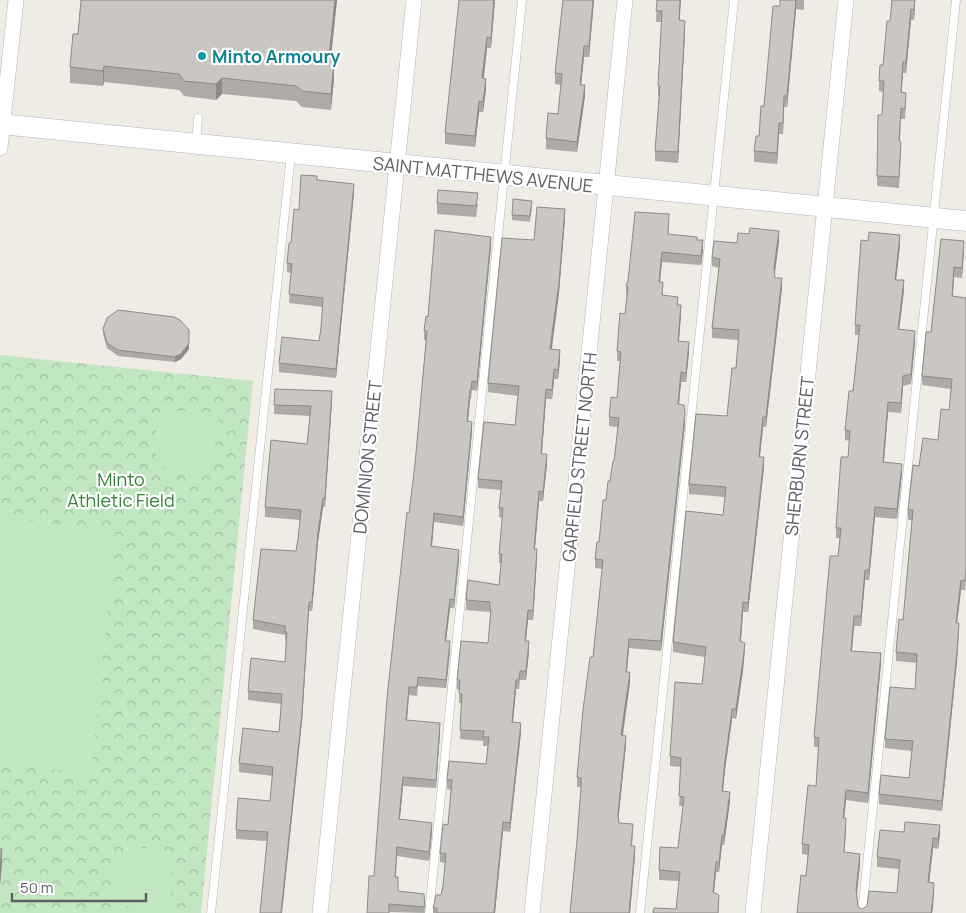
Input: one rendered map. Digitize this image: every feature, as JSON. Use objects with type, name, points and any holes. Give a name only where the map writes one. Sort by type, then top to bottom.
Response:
[{"type":"street","points":[[0,148],[16,0]]},
{"type":"street","name":"DOMINION STREET","points":[[320,913],[414,0]]},
{"type":"street","name":"GARFIELD STREET NORTH","points":[[532,913],[625,0]]},
{"type":"street","name":"SHERBURN STREET","points":[[753,913],[846,0]]},
{"type":"street","name":"SAINT MATTHEWS AVENUE","points":[[1,125],[966,221]]},
{"type":"lane","points":[[428,913],[522,0]]},
{"type":"lane","points":[[640,913],[734,0]]},
{"type":"lane","points":[[862,913],[956,0]]},
{"type":"lane","points":[[196,144],[198,118]]},
{"type":"lane","points":[[211,913],[291,154]]},
{"type":"green space","name":"Minto Athletic Field","points":[[0,355],[253,381],[201,913],[0,913]]},
{"type":"green space","points":[[161,410],[219,413],[213,468],[199,474],[185,474],[157,463],[157,423]]},
{"type":"green space","points":[[0,518],[116,530],[91,773],[0,764]]},
{"type":"green space","points":[[134,848],[160,849],[174,856],[168,912],[116,904],[112,887],[113,872],[120,860]]},
{"type":"building","name":"Minto Armoury","points":[[81,0],[335,0],[329,57],[334,62],[331,94],[302,91],[296,86],[222,78],[216,84],[184,81],[179,74],[104,66],[103,71],[70,67],[73,34],[78,34]]},
{"type":"building","points":[[459,0],[494,0],[491,38],[487,37],[482,78],[486,79],[483,102],[479,101],[475,136],[445,133]]},
{"type":"building","points":[[563,0],[593,0],[589,46],[584,46],[580,85],[585,85],[577,142],[546,138],[548,113],[558,114],[562,74],[555,73]]},
{"type":"building","points":[[657,0],[680,0],[679,20],[685,21],[678,152],[655,151],[660,86],[658,86],[662,11],[656,11]]},
{"type":"building","points":[[780,0],[796,0],[787,96],[784,96],[783,123],[779,123],[777,153],[754,151],[756,136],[759,136],[761,106],[764,106],[773,6],[780,6]]},
{"type":"building","points":[[892,0],[915,0],[914,10],[911,9],[906,62],[903,62],[901,92],[906,93],[905,109],[901,108],[899,177],[877,176],[878,115],[882,115],[884,81],[879,81],[880,65],[883,65],[887,21],[890,21]]},
{"type":"building","points":[[301,175],[317,176],[317,180],[354,184],[336,369],[279,363],[282,337],[319,341],[321,328],[323,298],[289,294],[292,264],[287,263],[289,243],[291,243],[294,209],[299,210]]},
{"type":"building","points":[[438,190],[478,193],[476,206],[437,203]]},
{"type":"building","points":[[513,199],[532,201],[530,216],[512,215]]},
{"type":"building","points":[[537,207],[565,209],[559,283],[550,349],[560,350],[558,370],[554,369],[552,390],[546,389],[541,454],[547,454],[543,492],[539,491],[534,549],[537,549],[533,611],[528,610],[525,641],[529,641],[526,671],[520,671],[519,680],[516,680],[512,722],[521,723],[510,823],[503,822],[494,913],[437,913],[437,908],[433,908],[436,895],[441,895],[443,886],[446,854],[440,853],[443,824],[448,825],[452,780],[447,780],[449,761],[486,764],[489,737],[483,737],[484,731],[460,730],[462,694],[459,693],[460,680],[457,680],[461,641],[488,643],[490,602],[466,600],[468,580],[499,585],[502,554],[499,554],[503,508],[499,508],[502,481],[478,479],[484,422],[515,425],[519,386],[488,383],[502,238],[534,240]]},
{"type":"building","points":[[635,212],[669,214],[668,234],[697,237],[697,240],[703,240],[701,256],[662,252],[659,282],[663,282],[662,295],[678,297],[677,305],[681,305],[678,341],[689,342],[686,373],[681,372],[678,404],[684,405],[685,413],[661,641],[629,639],[626,672],[630,672],[621,735],[626,736],[618,814],[619,823],[633,824],[631,846],[635,846],[629,913],[570,913],[581,788],[581,778],[577,777],[583,710],[590,657],[593,657],[603,560],[595,559],[597,542],[599,542],[603,500],[606,500],[608,481],[610,481],[614,461],[619,418],[609,417],[611,397],[617,398],[621,352],[617,351],[620,313],[625,314],[628,287],[626,285]]},
{"type":"building","points":[[750,228],[779,231],[774,268],[775,278],[782,278],[766,417],[763,417],[759,457],[764,457],[748,603],[743,602],[740,641],[745,643],[743,660],[736,709],[732,709],[725,761],[722,791],[730,792],[719,862],[716,862],[713,892],[719,895],[718,913],[653,913],[654,908],[676,909],[680,872],[659,870],[660,847],[678,848],[684,797],[679,796],[681,758],[670,756],[675,682],[702,684],[706,647],[673,642],[686,511],[723,515],[726,487],[689,484],[696,414],[727,416],[732,368],[736,368],[739,330],[712,328],[720,259],[712,257],[714,241],[737,243],[738,233],[749,234]]},
{"type":"building","points":[[435,230],[491,237],[477,382],[472,381],[470,390],[467,421],[472,422],[463,517],[434,513],[431,546],[459,550],[454,600],[450,599],[445,641],[450,641],[446,680],[418,677],[417,687],[409,687],[406,720],[440,723],[436,780],[403,777],[399,819],[432,823],[429,852],[397,847],[395,877],[398,877],[398,891],[424,894],[425,907],[389,904],[389,913],[367,913],[369,876],[374,876],[387,698],[407,512],[409,513],[415,464],[427,331],[424,331],[426,316],[428,317]]},
{"type":"building","points":[[869,232],[900,235],[895,280],[904,280],[898,329],[915,331],[911,374],[903,376],[901,403],[888,402],[883,462],[902,464],[897,509],[875,507],[869,570],[865,570],[861,616],[854,616],[851,651],[881,653],[868,793],[846,790],[843,818],[846,818],[844,852],[860,854],[856,890],[858,907],[862,909],[867,906],[869,891],[897,893],[900,860],[877,857],[880,830],[904,832],[905,822],[940,825],[938,839],[933,838],[928,882],[934,883],[933,897],[931,913],[797,913],[801,875],[806,876],[809,845],[802,844],[808,785],[816,786],[819,738],[814,737],[830,556],[838,556],[841,528],[836,528],[841,457],[848,457],[850,431],[845,430],[849,391],[853,391],[860,325],[855,325],[861,240],[868,241]]},
{"type":"building","points":[[941,239],[964,241],[962,268],[954,267],[952,296],[966,298],[966,568],[965,581],[961,580],[956,623],[959,623],[957,652],[942,801],[879,794],[881,775],[909,778],[913,741],[885,739],[890,687],[915,689],[917,654],[896,652],[899,619],[903,620],[913,510],[908,510],[913,465],[919,466],[923,438],[938,440],[941,409],[949,410],[952,379],[922,376],[926,332],[931,332]]},
{"type":"building","points":[[118,310],[174,317],[180,320],[189,330],[189,343],[181,354],[175,357],[118,350],[107,343],[103,329],[107,318]]},
{"type":"building","points":[[275,389],[332,391],[325,498],[323,498],[318,532],[312,602],[309,602],[302,713],[281,913],[260,913],[268,832],[236,830],[238,798],[270,801],[273,767],[239,763],[243,728],[279,732],[282,694],[248,691],[251,658],[285,662],[287,632],[285,632],[285,626],[253,620],[261,549],[296,551],[301,510],[265,507],[271,440],[307,444],[311,406],[274,405]]},
{"type":"building","points":[[0,849],[2,849],[0,870]]},
{"type":"place","name":"Minto Armoury","points":[[202,56]]}]
